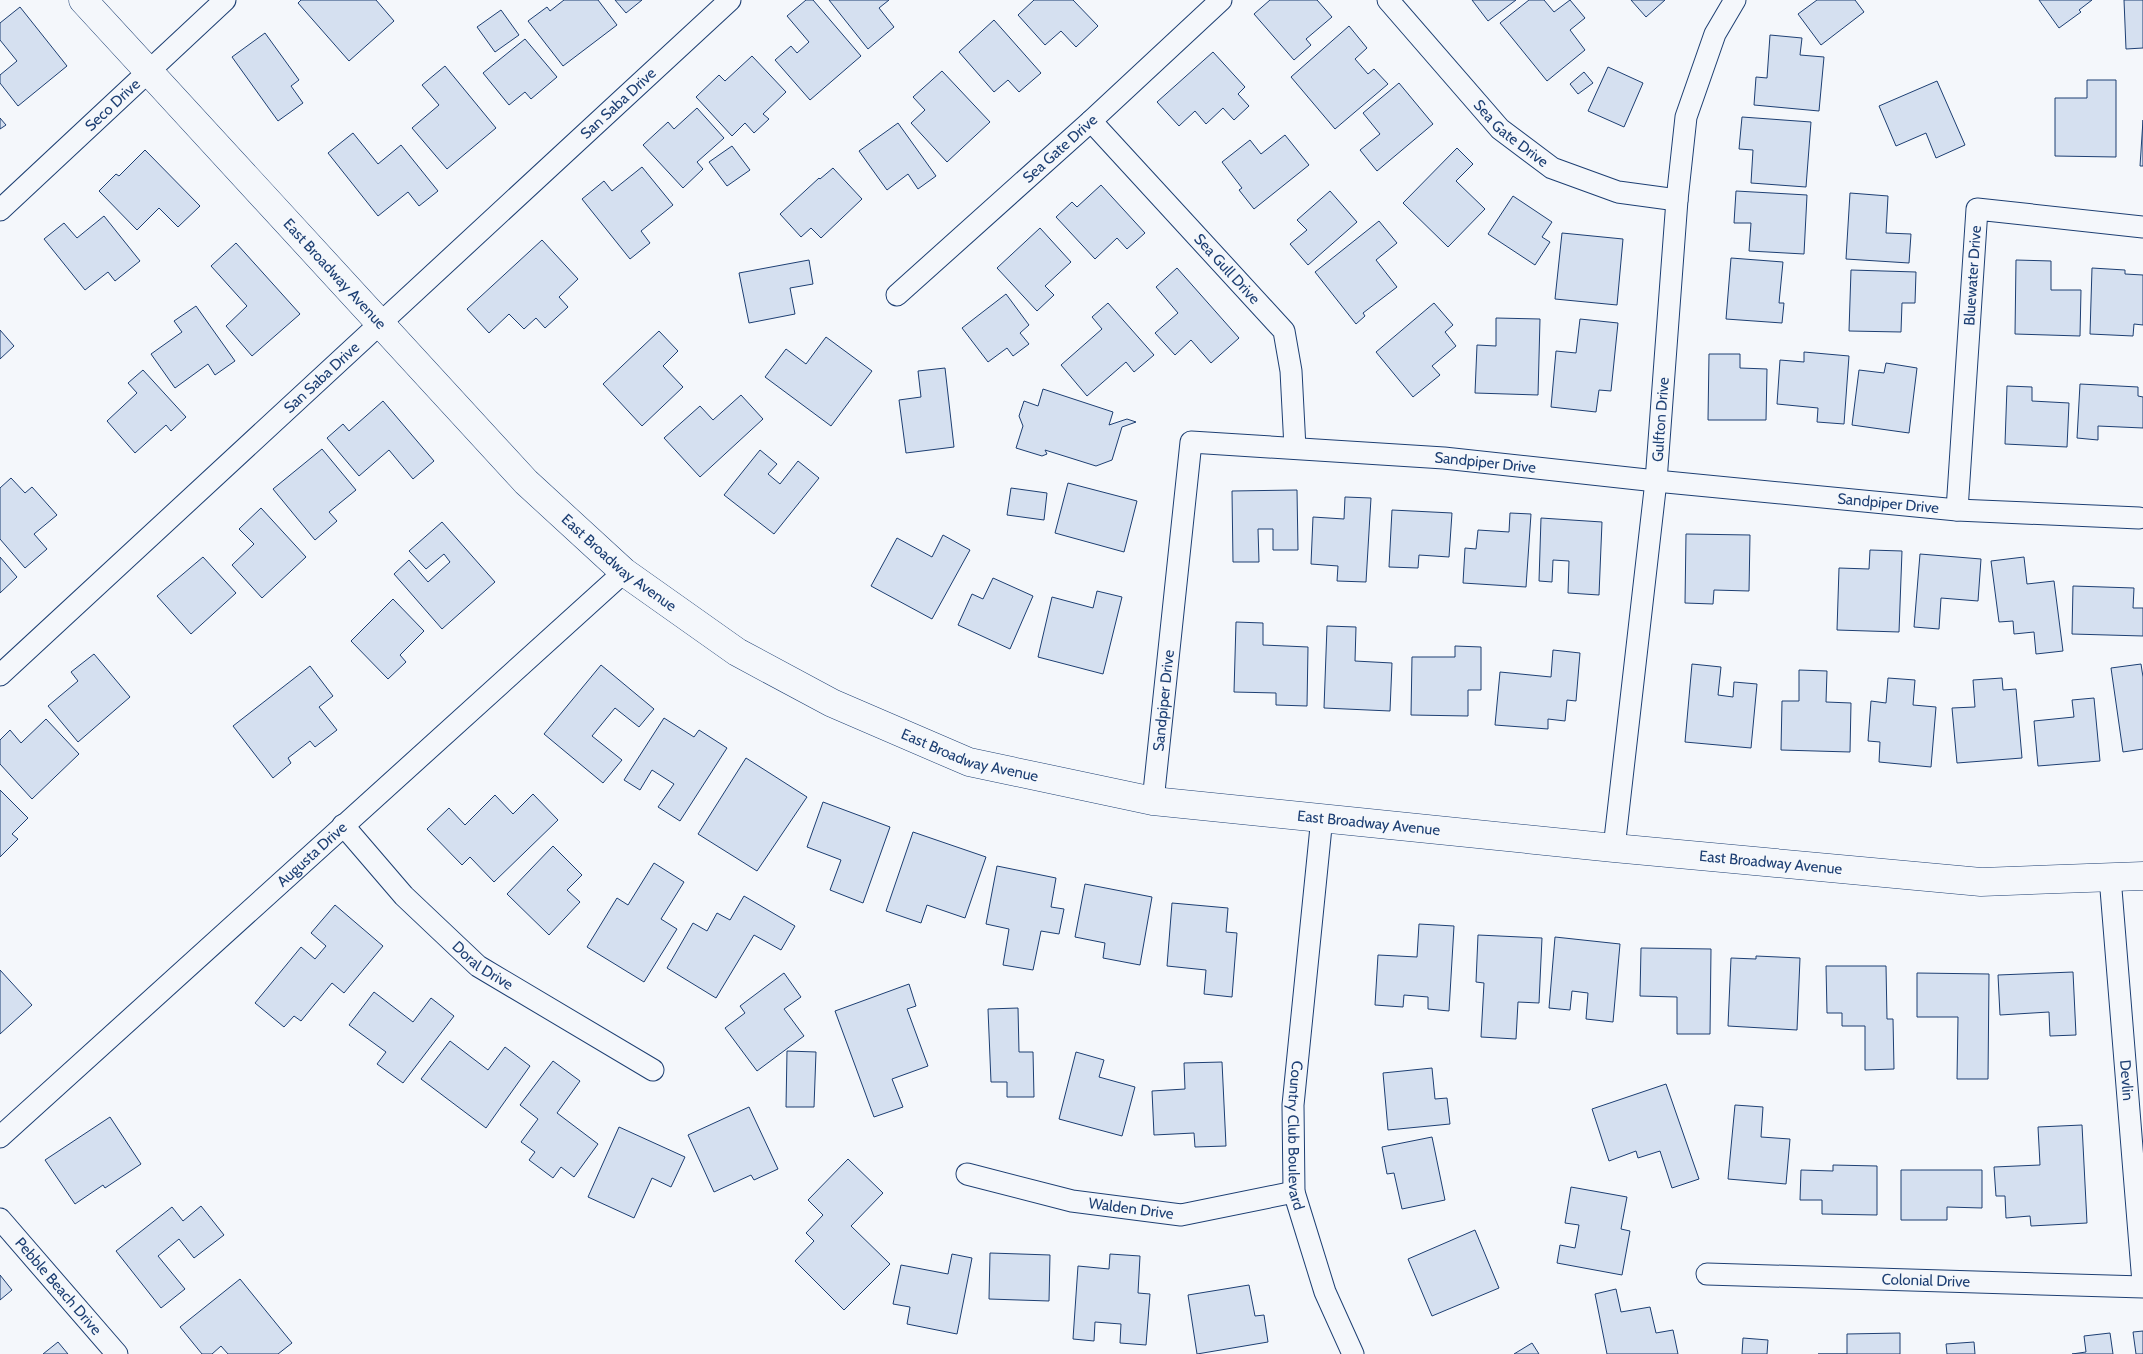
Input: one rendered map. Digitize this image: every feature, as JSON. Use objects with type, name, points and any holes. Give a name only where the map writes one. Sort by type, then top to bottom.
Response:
[{"type":"street","name":"East Broadway Avenue","points":[[83,0],[526,482],[624,572],[737,652],[832,704],[969,762],[1153,801],[1614,848],[1981,882],[2143,876]]},
{"type":"street","name":"Seco Drive","points":[[0,210],[225,0]]},
{"type":"street","name":"San Saba Drive","points":[[0,675],[730,0]]},
{"type":"street","name":"Sea Gate Drive","points":[[897,295],[1091,121],[1221,0]]},
{"type":"street","name":"Sea Gate Drive","points":[[1388,0],[1500,129],[1552,168],[1618,192],[1678,200]]},
{"type":"street","name":"Gulfton Drive","points":[[1614,848],[1656,481],[1686,117],[1715,34],[1735,0]]},
{"type":"street","name":"Sea Gull Drive","points":[[1091,121],[1284,331],[1291,371],[1295,448]]},
{"type":"street","name":"Bluewater Drive","points":[[1957,510],[1977,209],[2143,228]]},
{"type":"street","name":"Sandpiper Drive","points":[[1153,801],[1190,442],[1444,458],[1656,481],[1957,510],[2139,518]]},
{"type":"street","name":"Augusta Drive","points":[[0,1138],[624,572]]},
{"type":"street","name":"Country Club Boulevard","points":[[1322,817],[1293,1105],[1294,1192],[1325,1292],[1353,1354]]},
{"type":"street","name":"Doral Drive","points":[[343,825],[404,896],[478,966],[652,1070]]},
{"type":"street","name":"Devlin","points":[[2110,877],[2143,1283]]},
{"type":"street","name":"Walden Drive","points":[[967,1174],[1072,1201],[1182,1215],[1294,1192]]},
{"type":"street","name":"Pebble Beach Drive","points":[[0,1219],[117,1354]]},
{"type":"street","name":"Colonial Drive","points":[[1707,1274],[2143,1287]]},
{"type":"building","points":[[301,0],[376,0],[394,21],[349,61],[298,3]]},
{"type":"building","points":[[564,0],[598,0],[617,25],[563,66],[528,21],[547,7],[550,11]]},
{"type":"building","points":[[615,0],[642,0],[626,13]]},
{"type":"building","points":[[806,0],[813,0],[861,56],[810,100],[775,60],[791,46],[797,53],[809,42],[787,16]]},
{"type":"building","points":[[829,0],[889,0],[879,8],[894,27],[868,49]]},
{"type":"building","points":[[1034,0],[1073,0],[1098,26],[1076,47],[1061,31],[1045,45],[1018,15]]},
{"type":"building","points":[[1270,0],[1317,0],[1332,17],[1306,39],[1311,45],[1294,60],[1254,14]]},
{"type":"building","points":[[1472,0],[1516,0],[1488,21]]},
{"type":"building","points":[[1529,0],[1544,0],[1554,12],[1570,0],[1585,18],[1570,30],[1585,50],[1547,81],[1500,23]]},
{"type":"building","points":[[1631,0],[1665,0],[1646,17]]},
{"type":"building","points":[[1817,0],[1855,0],[1864,12],[1821,45],[1798,14]]},
{"type":"building","points":[[2039,0],[2092,0],[2079,10],[2081,12],[2059,28]]},
{"type":"building","points":[[2124,0],[2143,0],[2143,48],[2126,49]]},
{"type":"building","points":[[20,7],[67,66],[18,106],[0,83],[0,75],[17,61],[0,40],[0,23]]},
{"type":"building","points":[[501,10],[519,35],[495,52],[477,27]]},
{"type":"building","points":[[994,20],[1041,73],[1019,92],[1008,80],[994,92],[959,52]]},
{"type":"building","points":[[1349,26],[1367,48],[1355,59],[1368,74],[1374,69],[1388,84],[1335,129],[1291,77]]},
{"type":"building","points":[[265,33],[299,80],[291,86],[303,103],[278,121],[232,57]]},
{"type":"building","points":[[1770,35],[1802,38],[1800,55],[1824,57],[1819,111],[1754,105],[1756,77],[1767,78]]},
{"type":"building","points":[[525,39],[557,77],[531,99],[525,92],[509,105],[483,73]]},
{"type":"building","points":[[1213,52],[1245,87],[1238,94],[1249,106],[1234,120],[1223,108],[1206,124],[1195,111],[1179,126],[1157,102]]},
{"type":"building","points":[[752,56],[786,92],[763,114],[769,119],[754,133],[745,123],[732,136],[696,97],[719,75],[725,81]]},
{"type":"building","points":[[445,66],[496,128],[447,169],[412,128],[439,105],[422,85]]},
{"type":"building","points":[[1608,67],[1643,83],[1624,127],[1588,111]]},
{"type":"building","points":[[942,71],[990,122],[947,162],[911,123],[925,110],[913,97]]},
{"type":"building","points":[[1584,72],[1593,83],[1578,94],[1570,84]]},
{"type":"building","points":[[2087,80],[2116,80],[2116,157],[2055,156],[2055,98],[2087,98]]},
{"type":"building","points":[[1937,81],[1965,145],[1936,158],[1926,133],[1896,146],[1879,106]]},
{"type":"building","points":[[1399,83],[1433,124],[1377,171],[1360,150],[1380,134],[1363,113]]},
{"type":"building","points":[[697,108],[724,138],[697,162],[703,169],[683,188],[643,145],[668,122],[674,129]]},
{"type":"building","points":[[1742,117],[1811,122],[1806,187],[1751,183],[1753,150],[1739,149]]},
{"type":"building","points":[[0,118],[6,125],[0,129]]},
{"type":"building","points":[[2143,120],[2143,166],[2140,166]]},
{"type":"building","points":[[898,123],[936,176],[918,189],[908,174],[887,190],[859,151]]},
{"type":"building","points":[[353,133],[378,164],[401,145],[438,191],[419,206],[408,192],[378,216],[328,153]]},
{"type":"building","points":[[1285,135],[1309,165],[1254,209],[1239,190],[1242,188],[1222,162],[1250,140],[1261,154]]},
{"type":"building","points":[[732,146],[750,170],[727,186],[709,162]]},
{"type":"building","points":[[1457,148],[1473,164],[1456,181],[1485,209],[1448,247],[1403,203]]},
{"type":"building","points":[[145,150],[200,206],[178,227],[159,208],[137,230],[99,191],[116,174],[119,176]]},
{"type":"building","points":[[642,167],[673,205],[641,231],[650,243],[630,259],[582,199],[604,181],[612,191]]},
{"type":"building","points":[[833,168],[862,199],[821,238],[811,228],[801,237],[780,214],[819,178]]},
{"type":"building","points":[[1101,185],[1145,233],[1127,249],[1117,238],[1095,259],[1056,217],[1072,202],[1077,207]]},
{"type":"building","points":[[1330,191],[1357,222],[1308,265],[1290,244],[1307,230],[1297,220]]},
{"type":"building","points":[[1736,191],[1807,195],[1804,254],[1749,251],[1751,223],[1734,223]]},
{"type":"building","points":[[1850,193],[1888,196],[1886,233],[1911,234],[1909,263],[1846,259]]},
{"type":"building","points":[[1513,196],[1552,222],[1542,237],[1550,242],[1535,265],[1488,234]]},
{"type":"building","points":[[104,216],[140,261],[115,281],[108,272],[85,290],[44,239],[64,223],[77,238]]},
{"type":"building","points":[[1379,221],[1397,243],[1376,260],[1397,287],[1363,313],[1365,316],[1356,324],[1315,272]]},
{"type":"building","points":[[1040,228],[1071,262],[1045,286],[1054,295],[1037,311],[997,268]]},
{"type":"building","points":[[1562,233],[1623,239],[1617,305],[1555,299]]},
{"type":"building","points":[[542,240],[578,279],[559,297],[568,307],[545,328],[536,318],[524,329],[509,314],[489,333],[467,309]]},
{"type":"building","points":[[236,243],[300,314],[252,356],[226,326],[247,306],[211,266]]},
{"type":"building","points":[[1731,258],[1783,262],[1779,303],[1784,303],[1782,323],[1726,319]]},
{"type":"building","points":[[809,260],[813,284],[790,288],[795,314],[749,323],[739,273]]},
{"type":"building","points":[[2016,260],[2051,261],[2051,290],[2081,290],[2080,336],[2015,334]]},
{"type":"building","points":[[1177,268],[1239,338],[1211,363],[1191,340],[1175,355],[1155,333],[1178,313],[1156,287]]},
{"type":"building","points":[[2092,268],[2125,270],[2125,274],[2143,275],[2143,325],[2134,324],[2133,336],[2090,334]]},
{"type":"building","points":[[1851,270],[1916,272],[1915,303],[1902,303],[1901,332],[1849,331]]},
{"type":"building","points":[[1006,294],[1029,325],[1020,333],[1029,344],[1013,356],[1007,348],[988,362],[962,328]]},
{"type":"building","points":[[1108,303],[1154,355],[1134,372],[1126,362],[1087,396],[1061,365],[1102,329],[1092,317]]},
{"type":"building","points":[[1434,303],[1453,325],[1445,332],[1456,346],[1432,366],[1440,375],[1413,397],[1376,352]]},
{"type":"building","points":[[196,306],[235,361],[215,375],[208,364],[175,388],[151,354],[182,332],[174,321]]},
{"type":"building","points":[[1496,318],[1540,319],[1538,395],[1475,393],[1477,345],[1496,346]]},
{"type":"building","points":[[1580,319],[1618,323],[1611,391],[1599,390],[1596,412],[1551,407],[1556,351],[1576,353]]},
{"type":"building","points":[[0,330],[14,346],[0,359]]},
{"type":"building","points":[[659,331],[678,351],[663,366],[683,387],[642,426],[603,384]]},
{"type":"building","points":[[826,337],[872,371],[831,426],[765,377],[786,349],[806,364]]},
{"type":"building","points":[[1804,352],[1849,356],[1844,424],[1817,422],[1818,408],[1777,404],[1780,360],[1804,362]]},
{"type":"building","points":[[1709,354],[1740,354],[1740,368],[1767,369],[1766,420],[1708,420]]},
{"type":"building","points":[[1886,363],[1917,368],[1909,433],[1852,425],[1859,370],[1884,373]]},
{"type":"building","points":[[945,368],[954,447],[906,453],[899,400],[921,397],[918,371]]},
{"type":"building","points":[[143,370],[186,417],[171,431],[166,425],[135,453],[107,421],[137,393],[128,383]]},
{"type":"building","points":[[2080,384],[2138,387],[2138,396],[2143,397],[2143,428],[2098,426],[2098,440],[2077,438]]},
{"type":"building","points":[[2007,386],[2032,387],[2032,401],[2069,403],[2067,447],[2005,444]]},
{"type":"building","points":[[1043,389],[1113,412],[1109,425],[1127,419],[1136,422],[1122,427],[1112,460],[1096,466],[1045,450],[1047,454],[1042,456],[1016,448],[1023,426],[1019,416],[1024,401],[1038,406]]},
{"type":"building","points":[[741,395],[763,419],[700,477],[664,438],[700,406],[713,420]]},
{"type":"building","points":[[383,401],[434,461],[413,479],[389,450],[359,476],[327,438],[343,424],[349,431]]},
{"type":"building","points":[[322,449],[356,490],[329,512],[337,521],[315,540],[273,489]]},
{"type":"building","points":[[760,450],[777,464],[768,474],[780,484],[798,461],[819,478],[774,534],[724,495]]},
{"type":"building","points":[[11,478],[25,493],[32,487],[57,515],[34,534],[47,549],[25,568],[0,539],[0,488]]},
{"type":"building","points":[[1068,483],[1137,501],[1124,552],[1055,533]]},
{"type":"building","points":[[1011,488],[1047,493],[1044,520],[1007,515]]},
{"type":"building","points":[[1297,490],[1298,550],[1273,550],[1273,529],[1258,529],[1259,562],[1233,562],[1232,491]]},
{"type":"building","points":[[1345,497],[1371,498],[1366,582],[1337,581],[1338,566],[1311,564],[1313,517],[1344,519]]},
{"type":"building","points":[[261,508],[306,557],[262,598],[232,565],[254,544],[239,529]]},
{"type":"building","points":[[1392,510],[1452,513],[1449,557],[1419,555],[1418,568],[1389,567]]},
{"type":"building","points":[[1510,513],[1531,514],[1526,587],[1463,583],[1465,548],[1476,549],[1478,530],[1509,532]]},
{"type":"building","points":[[1541,518],[1602,522],[1599,595],[1568,593],[1569,561],[1553,560],[1552,582],[1539,581]]},
{"type":"building","points":[[442,522],[495,582],[442,629],[394,574],[409,560],[428,582],[450,562],[444,554],[426,569],[409,551]]},
{"type":"building","points":[[1686,534],[1750,535],[1749,591],[1714,590],[1713,604],[1685,603]]},
{"type":"building","points":[[943,535],[970,550],[932,619],[871,586],[897,538],[932,557]]},
{"type":"building","points":[[1870,550],[1902,551],[1899,632],[1837,630],[1839,568],[1869,569]]},
{"type":"building","points":[[1920,554],[1981,559],[1978,601],[1941,598],[1939,629],[1914,627]]},
{"type":"building","points":[[0,557],[17,577],[0,593]]},
{"type":"building","points":[[203,557],[236,593],[191,634],[157,596]]},
{"type":"building","points":[[2024,557],[2027,584],[2054,581],[2063,651],[2036,654],[2034,632],[2014,634],[2013,621],[1999,622],[1991,561]]},
{"type":"building","points":[[993,578],[1033,596],[1010,649],[958,625],[972,594],[983,599]]},
{"type":"building","points":[[2073,586],[2134,588],[2133,608],[2143,608],[2143,636],[2072,634]]},
{"type":"building","points":[[1097,591],[1122,597],[1103,674],[1038,657],[1052,597],[1093,608]]},
{"type":"building","points":[[393,599],[424,631],[400,655],[406,662],[388,679],[351,641]]},
{"type":"building","points":[[1236,622],[1263,623],[1263,645],[1308,647],[1307,706],[1276,705],[1276,693],[1234,692]]},
{"type":"building","points":[[1327,626],[1356,627],[1355,661],[1392,663],[1390,711],[1324,708]]},
{"type":"building","points":[[1455,646],[1481,647],[1481,690],[1468,690],[1468,716],[1411,715],[1412,657],[1455,657]]},
{"type":"building","points":[[1553,650],[1580,653],[1576,701],[1567,700],[1565,721],[1548,719],[1548,729],[1495,725],[1500,672],[1551,677]]},
{"type":"building","points":[[94,654],[130,697],[78,742],[48,706],[78,681],[71,672]]},
{"type":"building","points":[[1692,664],[1721,667],[1718,695],[1733,697],[1734,682],[1757,684],[1751,748],[1685,742]]},
{"type":"building","points":[[2141,664],[2143,677],[2143,749],[2123,752],[2111,668]]},
{"type":"building","points":[[601,665],[654,709],[639,727],[615,708],[592,736],[622,760],[603,783],[544,734]]},
{"type":"building","points":[[310,666],[333,696],[319,707],[337,730],[315,747],[310,741],[288,758],[291,763],[273,778],[233,726]]},
{"type":"building","points":[[1799,670],[1827,671],[1826,702],[1851,703],[1850,752],[1781,750],[1782,701],[1799,701]]},
{"type":"building","points":[[1888,678],[1915,680],[1913,705],[1936,707],[1931,767],[1879,762],[1880,742],[1868,741],[1871,701],[1886,703]]},
{"type":"building","points":[[2002,678],[2003,690],[2016,689],[2022,758],[1957,763],[1952,708],[1975,707],[1973,680]]},
{"type":"building","points":[[2094,698],[2100,761],[2038,766],[2034,721],[2074,717],[2072,700]]},
{"type":"building","points":[[664,718],[694,737],[699,730],[727,748],[680,821],[658,807],[674,784],[652,770],[640,790],[624,780]]},
{"type":"building","points":[[46,719],[79,754],[32,799],[0,764],[0,740],[10,730],[21,743]]},
{"type":"building","points":[[746,758],[807,797],[757,871],[698,834]]},
{"type":"building","points":[[0,790],[28,818],[12,834],[18,839],[0,857]]},
{"type":"building","points":[[533,794],[558,820],[494,882],[470,857],[462,865],[427,829],[449,808],[465,825],[495,795],[513,814]]},
{"type":"building","points":[[823,802],[890,827],[863,903],[830,890],[841,860],[807,847]]},
{"type":"building","points":[[913,832],[986,857],[965,918],[927,905],[921,923],[886,911]]},
{"type":"building","points":[[553,846],[582,875],[567,890],[580,902],[549,935],[507,894]]},
{"type":"building","points":[[654,863],[684,882],[661,919],[677,929],[644,982],[587,947],[617,898],[628,905]]},
{"type":"building","points":[[997,866],[1056,878],[1051,907],[1064,909],[1059,934],[1041,931],[1033,970],[1003,965],[1009,929],[986,924]]},
{"type":"building","points":[[1085,884],[1152,897],[1140,965],[1103,958],[1105,943],[1075,937]]},
{"type":"building","points":[[744,896],[795,926],[781,950],[754,935],[716,998],[667,968],[693,923],[707,931],[717,913],[730,920]]},
{"type":"building","points":[[1172,903],[1228,908],[1226,932],[1237,933],[1232,997],[1204,994],[1206,970],[1167,966]]},
{"type":"building","points":[[335,905],[383,946],[344,993],[332,983],[301,1021],[294,1016],[284,1027],[255,1003],[301,947],[315,959],[326,946],[311,933]]},
{"type":"building","points":[[1419,924],[1454,926],[1449,1011],[1428,1009],[1428,997],[1404,995],[1403,1007],[1375,1005],[1378,955],[1417,957]]},
{"type":"building","points":[[1478,935],[1542,938],[1539,1003],[1518,1002],[1516,1039],[1481,1037],[1484,983],[1476,982]]},
{"type":"building","points":[[1555,937],[1620,944],[1613,1022],[1586,1019],[1588,993],[1572,991],[1570,1010],[1549,1008]]},
{"type":"building","points":[[1641,948],[1711,949],[1710,1034],[1677,1034],[1677,997],[1640,996]]},
{"type":"building","points":[[1756,956],[1800,958],[1797,1030],[1728,1026],[1731,958],[1756,959]]},
{"type":"building","points":[[1826,966],[1886,966],[1887,1019],[1893,1019],[1894,1069],[1865,1070],[1865,1026],[1842,1026],[1842,1013],[1827,1013]]},
{"type":"building","points":[[0,970],[32,1005],[0,1034]]},
{"type":"building","points":[[2073,972],[2076,1035],[2050,1036],[2049,1012],[2000,1015],[1998,975]]},
{"type":"building","points":[[784,973],[801,997],[784,1009],[804,1036],[757,1071],[725,1028],[745,1013],[740,1006]]},
{"type":"building","points":[[1917,973],[1989,974],[1988,1079],[1957,1079],[1958,1017],[1917,1017]]},
{"type":"building","points":[[909,984],[916,1006],[907,1009],[928,1066],[892,1079],[903,1107],[874,1117],[835,1011]]},
{"type":"building","points":[[374,992],[413,1022],[431,998],[454,1016],[403,1083],[377,1064],[386,1052],[349,1025]]},
{"type":"building","points":[[1018,1008],[1019,1052],[1033,1052],[1034,1097],[1007,1097],[1007,1082],[991,1082],[988,1009]]},
{"type":"building","points":[[450,1041],[488,1070],[505,1047],[530,1066],[486,1128],[421,1079]]},
{"type":"building","points":[[787,1051],[816,1052],[814,1107],[786,1107]]},
{"type":"building","points":[[1076,1052],[1104,1060],[1099,1077],[1135,1087],[1122,1136],[1059,1119]]},
{"type":"building","points":[[553,1061],[580,1081],[557,1113],[598,1144],[574,1177],[561,1167],[553,1178],[529,1160],[535,1152],[521,1142],[538,1119],[520,1105]]},
{"type":"building","points":[[1222,1062],[1226,1146],[1195,1147],[1194,1133],[1154,1135],[1152,1091],[1185,1089],[1184,1063]]},
{"type":"building","points":[[1432,1068],[1435,1099],[1447,1098],[1450,1124],[1388,1130],[1383,1073]]},
{"type":"building","points":[[1666,1084],[1699,1179],[1672,1188],[1660,1151],[1638,1158],[1636,1151],[1609,1161],[1592,1109]]},
{"type":"building","points":[[1735,1105],[1763,1107],[1761,1137],[1790,1139],[1786,1184],[1728,1179]]},
{"type":"building","points":[[749,1107],[778,1169],[754,1180],[751,1175],[714,1192],[688,1135]]},
{"type":"building","points":[[110,1117],[141,1164],[105,1188],[103,1185],[75,1204],[45,1160]]},
{"type":"building","points":[[2082,1125],[2087,1223],[2031,1226],[2030,1216],[2006,1218],[2005,1196],[1996,1196],[1994,1167],[2040,1165],[2038,1127]]},
{"type":"building","points":[[619,1127],[685,1157],[671,1187],[652,1178],[634,1218],[588,1197]]},
{"type":"building","points":[[1432,1137],[1445,1200],[1402,1209],[1394,1173],[1387,1174],[1382,1147]]},
{"type":"building","points":[[848,1159],[883,1193],[851,1226],[890,1264],[844,1310],[795,1261],[814,1241],[806,1233],[823,1215],[808,1200]]},
{"type":"building","points":[[1833,1165],[1877,1166],[1877,1215],[1822,1214],[1822,1200],[1800,1200],[1801,1170],[1833,1171]]},
{"type":"building","points":[[1901,1170],[1982,1170],[1982,1208],[1947,1207],[1947,1220],[1901,1220]]},
{"type":"building","points":[[1571,1187],[1627,1197],[1621,1229],[1630,1231],[1622,1275],[1557,1263],[1560,1245],[1575,1248],[1579,1225],[1565,1223]]},
{"type":"building","points":[[201,1206],[224,1235],[194,1258],[179,1239],[158,1256],[185,1289],[161,1308],[116,1251],[172,1207],[183,1221]]},
{"type":"building","points":[[1475,1230],[1499,1288],[1432,1316],[1408,1259]]},
{"type":"building","points":[[990,1253],[1050,1255],[1049,1301],[989,1299]]},
{"type":"building","points":[[952,1254],[972,1258],[957,1334],[907,1324],[910,1307],[893,1304],[901,1265],[948,1274]]},
{"type":"building","points":[[1110,1254],[1140,1256],[1138,1293],[1150,1294],[1146,1345],[1120,1343],[1121,1324],[1095,1322],[1094,1341],[1073,1339],[1078,1266],[1109,1269]]},
{"type":"building","points":[[0,1275],[12,1290],[0,1300]]},
{"type":"building","points":[[240,1279],[292,1343],[278,1354],[228,1354],[221,1346],[212,1354],[202,1354],[180,1327]]},
{"type":"building","points":[[1249,1285],[1255,1316],[1264,1315],[1268,1342],[1197,1354],[1188,1295]]},
{"type":"building","points":[[1616,1289],[1621,1312],[1650,1307],[1656,1333],[1673,1330],[1678,1354],[1607,1354],[1595,1294]]},
{"type":"building","points":[[2143,1331],[2143,1354],[2136,1354],[2133,1332]]},
{"type":"building","points":[[1900,1333],[1900,1354],[1847,1354],[1847,1334]]},
{"type":"building","points":[[2110,1333],[2113,1354],[2072,1354],[2086,1352],[2084,1336]]},
{"type":"building","points":[[1743,1338],[1768,1340],[1767,1354],[1742,1354]]},
{"type":"building","points":[[58,1342],[68,1354],[43,1354]]},
{"type":"building","points":[[1974,1342],[1975,1354],[1947,1354],[1946,1344]]},
{"type":"building","points":[[1532,1343],[1539,1354],[1514,1354]]}]
